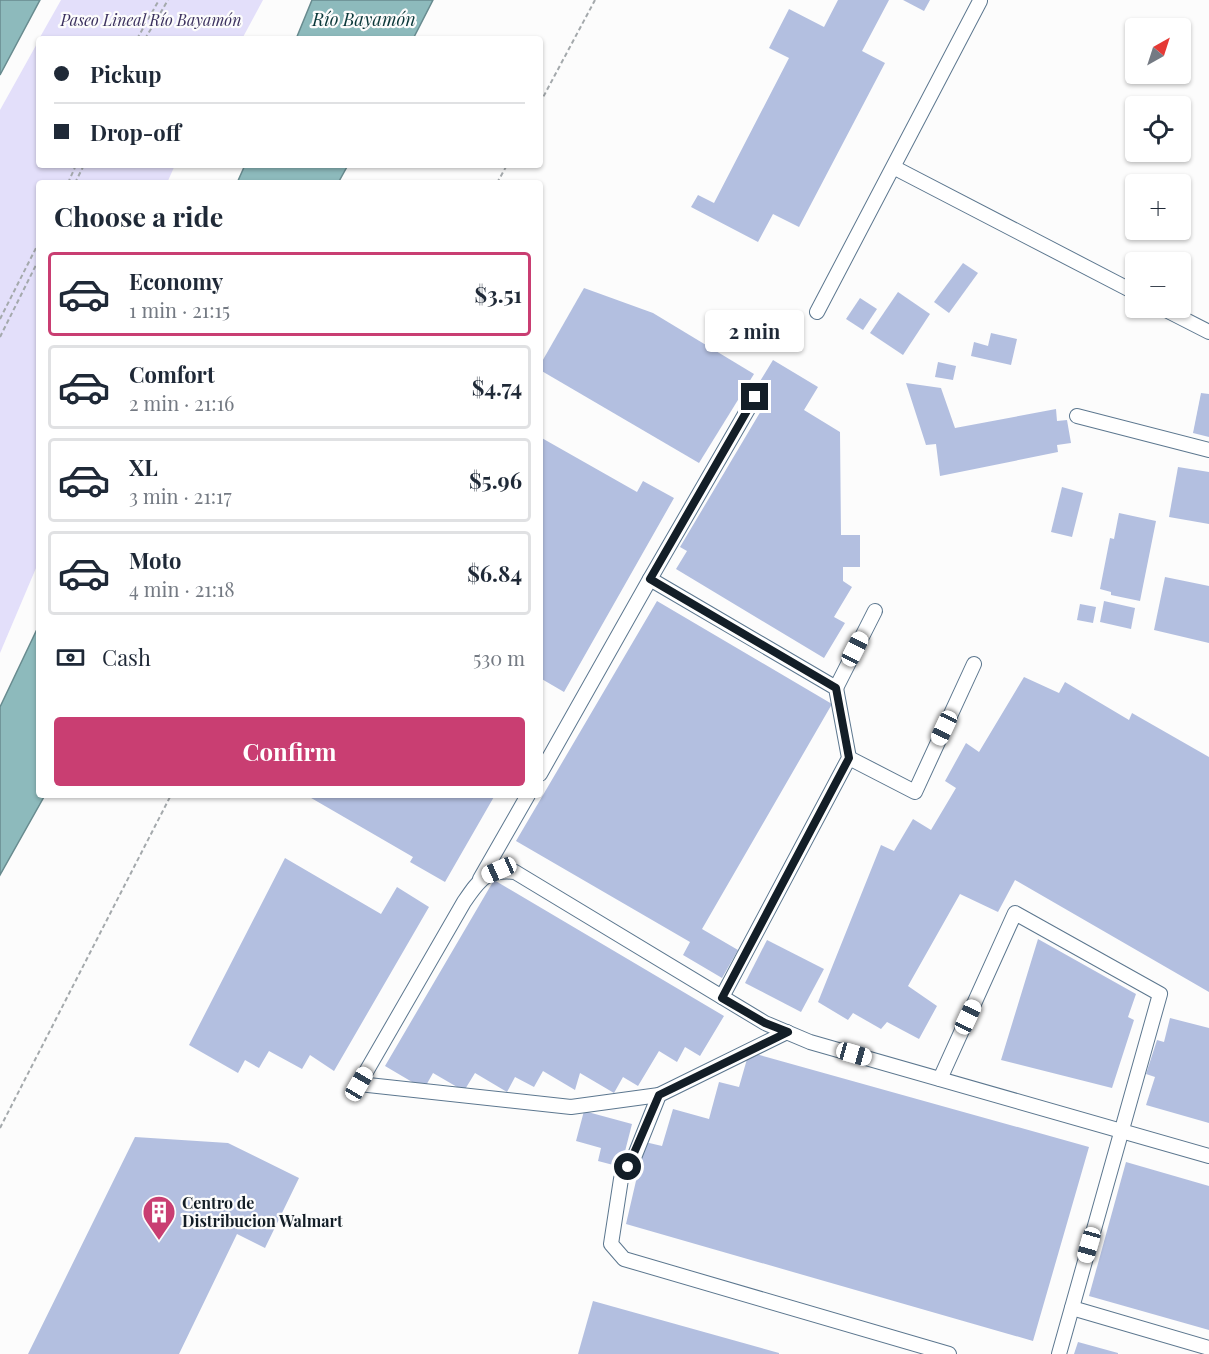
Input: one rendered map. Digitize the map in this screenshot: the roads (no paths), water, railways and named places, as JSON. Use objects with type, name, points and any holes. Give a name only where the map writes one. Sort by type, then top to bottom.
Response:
[{"type":"street","points":[[817,312],[895,168],[980,2]]},
{"type":"street","points":[[895,168],[1125,288]]},
{"type":"street","points":[[1182,318],[1209,332]]},
{"type":"street","points":[[543,769],[755,397]]},
{"type":"street","points":[[1077,416],[1209,450]]},
{"type":"street","points":[[650,579],[836,688]]},
{"type":"street","points":[[722,998],[849,758],[836,688],[875,611]]},
{"type":"street","points":[[849,758],[915,792],[974,664]]},
{"type":"street","points":[[526,798],[359,1084],[571,1107],[659,1095],[788,1032]]},
{"type":"street","points":[[480,879],[499,870],[515,872],[765,1023],[810,1042],[1209,1156]]},
{"type":"street","points":[[940,1079],[1015,913],[1160,994],[1059,1354]]},
{"type":"street","points":[[659,1095],[635,1155],[621,1179],[611,1244],[624,1259],[949,1354]]},
{"type":"street","points":[[1072,1308],[1209,1348]]},
{"type":"water","points":[[0,0],[40,0],[0,75]]},
{"type":"water","name":"Río Bayamón","points":[[312,0],[433,0],[415,36],[297,36]]},
{"type":"water","points":[[244,168],[346,168],[340,180],[238,180]]},
{"type":"water","points":[[36,631],[36,798],[43,798],[0,875],[0,707]]},
{"type":"place","name":"Centro de Distribucion Walmart","points":[[159,1241]]},
{"type":"park label","name":"Paseo Lineal Río Bayamón","points":[[151,20]]}]
